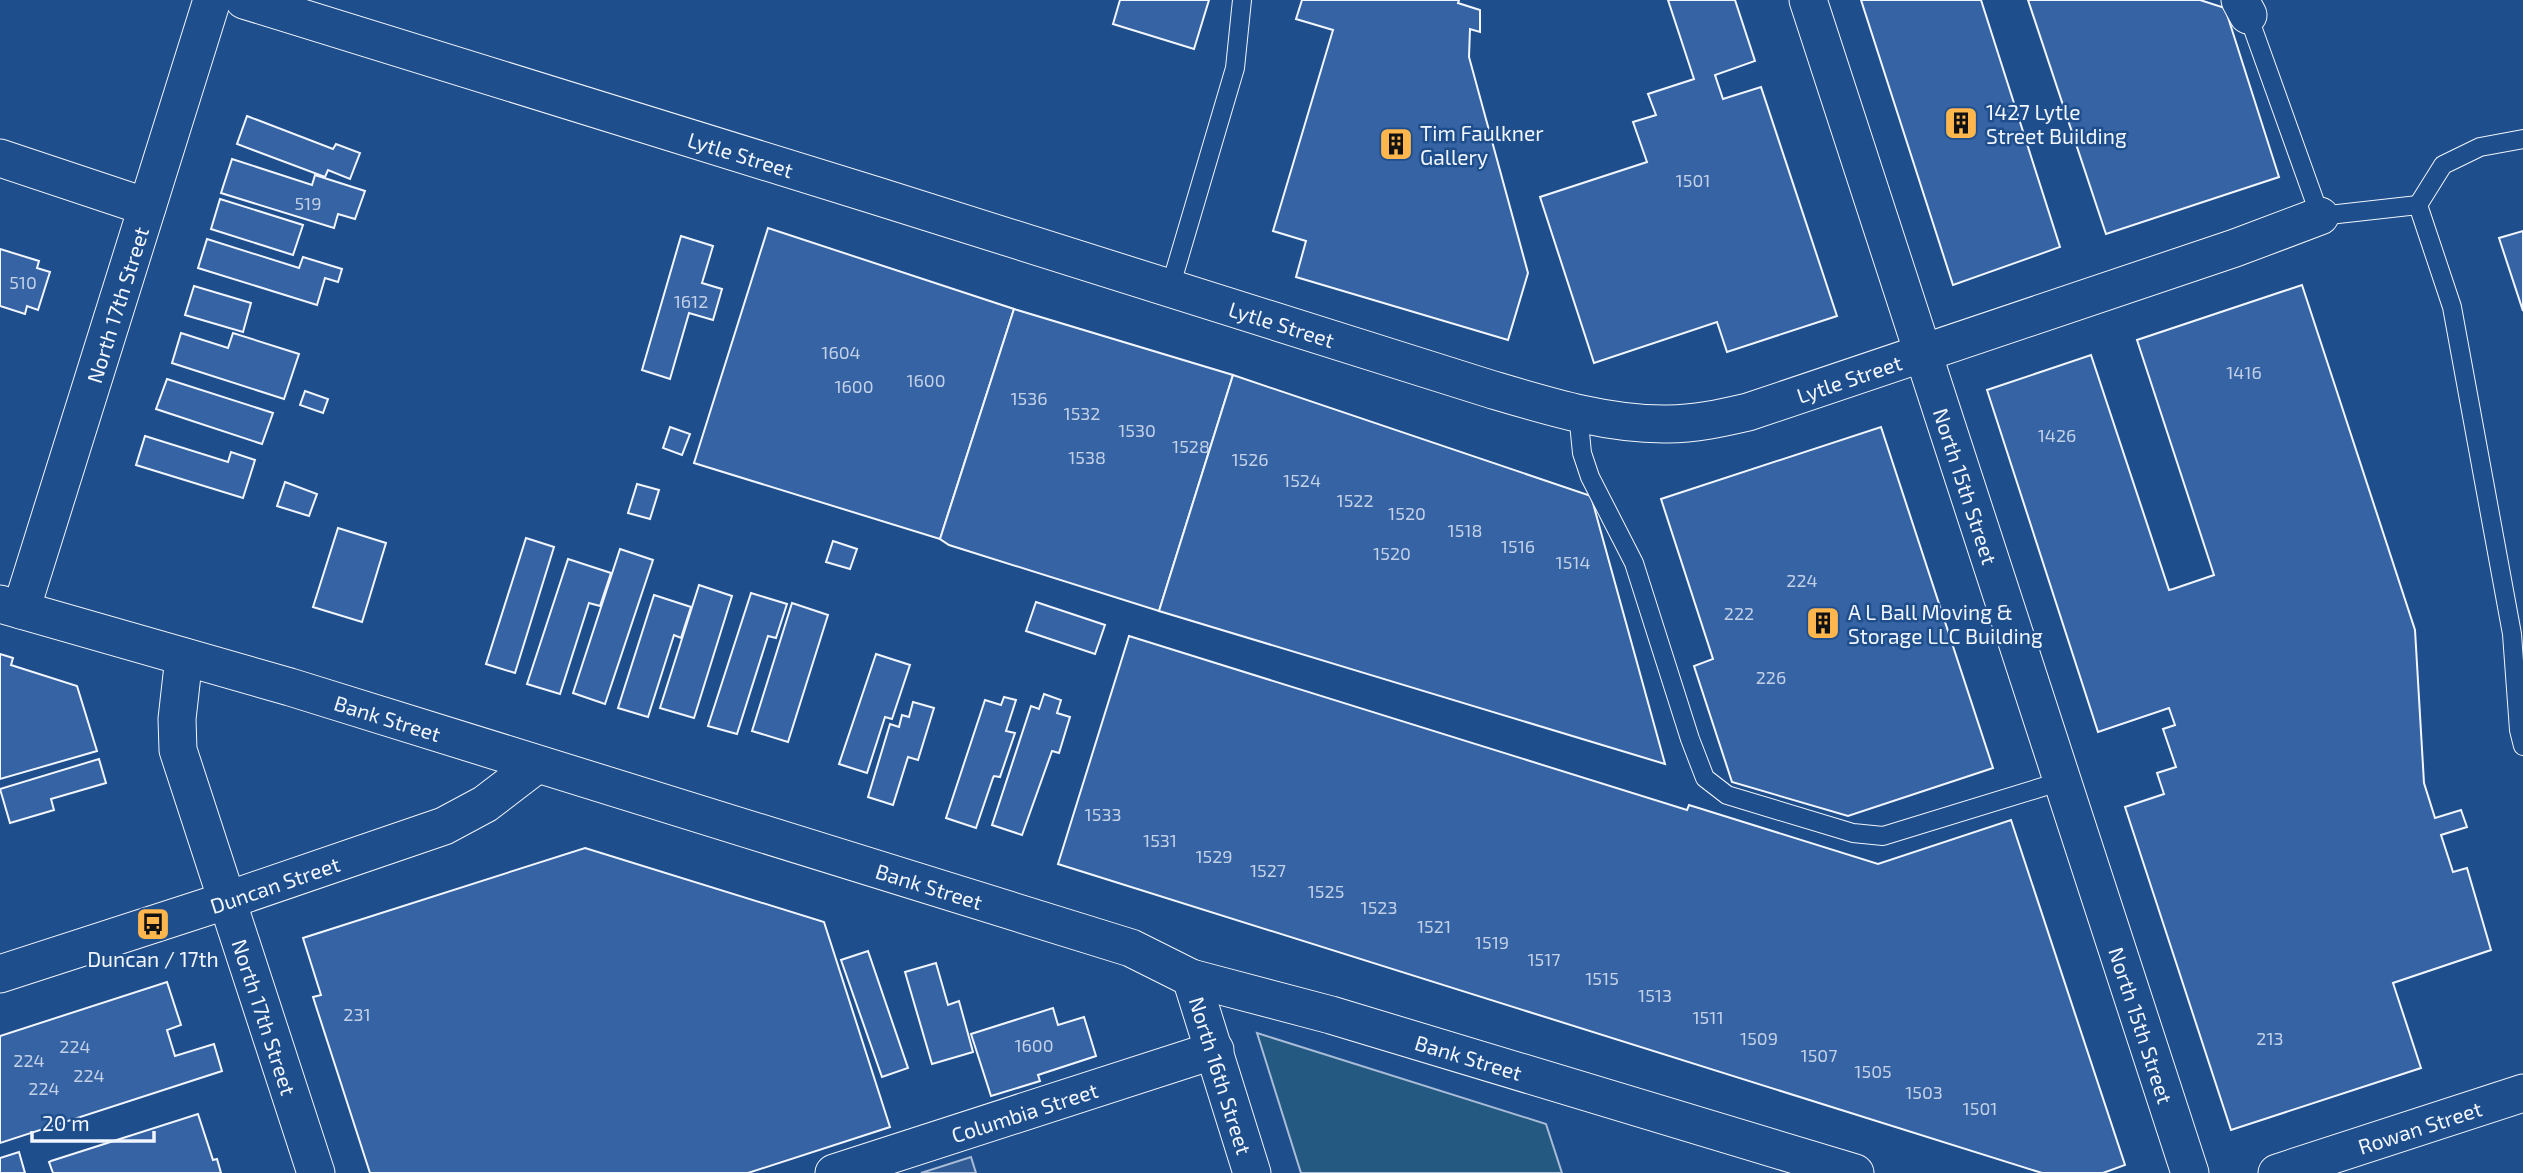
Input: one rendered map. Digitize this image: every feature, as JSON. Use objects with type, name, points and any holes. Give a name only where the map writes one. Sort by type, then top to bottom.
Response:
[{"type":"street","name":"North 17th Street","points":[[10,607],[147,207],[212,0]]},
{"type":"street","name":"Lytle Street","points":[[244,0],[1490,389],[1578,413],[1636,423],[1670,424],[1748,412],[2235,248],[2320,216]]},
{"type":"street","name":"North 15th Street","points":[[1808,0],[2190,1173]]},
{"type":"street","points":[[0,158],[147,207]]},
{"type":"street","name":"Bank Street","points":[[10,607],[290,687],[1131,948],[1191,978],[1345,1019],[1855,1173]]},
{"type":"street","name":"North 17th Street","points":[[184,657],[177,719],[177,750],[316,1173]]},
{"type":"street","name":"Duncan Street","points":[[1,970],[225,901],[444,826],[485,804],[536,765]]},
{"type":"street","name":"North 16th Street","points":[[1191,978],[1252,1173]]},
{"type":"street","name":"Columbia Street","points":[[834,1173],[900,1163],[1215,1050]]},
{"type":"street","name":"Rowan Street","points":[[2277,1173],[2523,1093]]},
{"type":"lane","points":[[1170,288],[1236,68],[1242,0]]},
{"type":"lane","points":[[2244,8],[2320,216],[2418,205]]},
{"type":"lane","points":[[2418,205],[2443,165],[2480,147],[2523,139]]},
{"type":"lane","points":[[2418,205],[2452,307],[2512,634],[2519,730],[2523,746]]},
{"type":"lane","points":[[1578,413],[1582,453],[1590,477],[1634,563],[1705,778],[1727,795],[1853,832],[1883,836],[2062,781]]},
{"type":"shaded area","points":[[1257,1033],[1546,1124],[1562,1173],[1301,1173]]},
{"type":"shaded area","points":[[971,1157],[976,1173],[921,1173]]},
{"type":"building","points":[[1120,0],[1209,0],[1194,49],[1113,24]]},
{"type":"building","name":"Tim Faulkner Gallery","points":[[1302,0],[1459,0],[1458,3],[1480,10],[1480,32],[1470,29],[1469,57],[1528,273],[1508,340],[1296,277],[1306,241],[1273,231],[1333,30],[1296,19]]},
{"type":"building","points":[[1668,0],[1735,0],[1755,61],[1715,75],[1723,99],[1761,87],[1837,316],[1727,352],[1717,322],[1594,363],[1540,197],[1647,162],[1633,122],[1656,115],[1648,94],[1694,79]]},
{"type":"building","name":"1427 Lytle Street Building","points":[[1861,0],[1981,0],[2060,247],[1953,285]]},
{"type":"building","points":[[2028,0],[2200,0],[2225,8],[2279,177],[2106,234]]},
{"type":"building","points":[[247,116],[333,149],[336,144],[360,153],[350,179],[328,170],[325,177],[237,144]]},
{"type":"building","points":[[232,159],[312,185],[315,175],[365,191],[355,219],[338,214],[334,228],[221,193]]},
{"type":"building","points":[[220,199],[303,225],[293,255],[211,229]]},
{"type":"building","points":[[768,228],[1014,309],[940,539],[694,463]]},
{"type":"building","points":[[2523,231],[2523,311],[2499,238]]},
{"type":"building","points":[[681,236],[713,246],[702,283],[722,289],[713,320],[689,313],[670,379],[642,370]]},
{"type":"building","points":[[207,239],[299,268],[303,257],[342,269],[338,282],[325,278],[317,305],[198,268]]},
{"type":"building","points":[[0,249],[39,261],[37,268],[50,272],[38,310],[27,306],[25,314],[0,306]]},
{"type":"building","points":[[2302,285],[2415,630],[2424,783],[2435,818],[2461,810],[2467,827],[2441,835],[2453,872],[2467,868],[2491,950],[2393,983],[2421,1068],[2231,1130],[2125,807],[2164,794],[2157,773],[2176,767],[2163,729],[2175,725],[2169,708],[2098,732],[1987,390],[2091,355],[2169,590],[2173,589],[2214,575],[2137,340]]},
{"type":"building","points":[[194,286],[251,303],[243,332],[185,315]]},
{"type":"building","points":[[1014,309],[1233,375],[1159,611],[949,545],[940,539]]},
{"type":"building","points":[[181,333],[228,348],[233,333],[299,354],[284,399],[172,363]]},
{"type":"building","points":[[1233,375],[1591,496],[1665,764],[1159,611]]},
{"type":"building","points":[[167,379],[273,413],[262,444],[156,409]]},
{"type":"building","points":[[305,391],[328,399],[323,413],[300,405]]},
{"type":"building","points":[[670,427],[690,434],[682,455],[663,448]]},
{"type":"building","name":"A L Ball Moving & Storage LLC Building","points":[[1881,427],[1993,768],[1848,816],[1732,782],[1694,666],[1713,659],[1661,499]]},
{"type":"building","points":[[145,436],[228,462],[231,452],[255,460],[243,498],[136,465]]},
{"type":"building","points":[[285,482],[317,494],[309,516],[277,506]]},
{"type":"building","points":[[637,484],[659,490],[650,519],[628,513]]},
{"type":"building","points":[[338,528],[386,543],[362,622],[313,607]]},
{"type":"building","points":[[526,538],[554,547],[515,673],[486,664]]},
{"type":"building","points":[[833,541],[857,549],[850,569],[826,562]]},
{"type":"building","points":[[620,549],[653,560],[605,704],[573,693]]},
{"type":"building","points":[[568,559],[611,573],[600,606],[589,603],[560,694],[527,684]]},
{"type":"building","points":[[699,585],[732,596],[694,718],[660,708]]},
{"type":"building","points":[[751,593],[787,604],[776,638],[768,636],[737,734],[708,726]]},
{"type":"building","points":[[654,595],[691,607],[681,638],[674,635],[648,717],[618,708]]},
{"type":"building","points":[[1036,602],[1105,625],[1095,654],[1026,631]]},
{"type":"building","points":[[792,603],[828,615],[788,742],[752,731]]},
{"type":"building","points":[[1129,636],[1687,810],[1689,805],[1878,864],[2011,820],[2125,1165],[2103,1173],[2042,1173],[1058,864]]},
{"type":"building","points":[[0,654],[13,658],[11,665],[77,686],[97,751],[0,779]]},
{"type":"building","points":[[876,654],[910,665],[892,719],[885,717],[867,773],[839,764]]},
{"type":"building","points":[[1044,694],[1061,700],[1057,713],[1070,717],[1059,753],[1052,751],[1022,835],[992,825],[1031,706],[1039,709]]},
{"type":"building","points":[[1004,697],[1016,700],[1006,731],[1015,733],[1000,777],[993,778],[976,828],[946,818],[985,700],[1001,705]]},
{"type":"building","points":[[913,702],[934,708],[918,760],[908,757],[893,805],[868,797],[890,724],[899,727],[902,715],[909,717]]},
{"type":"building","points":[[99,759],[106,783],[51,799],[54,810],[10,823],[0,789]]},
{"type":"building","points":[[585,848],[824,922],[890,1127],[748,1173],[370,1173],[313,997],[321,995],[303,938]]},
{"type":"building","points":[[868,951],[908,1068],[882,1077],[841,960]]},
{"type":"building","points":[[936,963],[948,1005],[959,1001],[973,1052],[932,1064],[905,972]]},
{"type":"building","points":[[167,982],[181,1025],[167,1030],[175,1056],[214,1044],[222,1071],[0,1143],[0,1036]]},
{"type":"building","points":[[1053,1008],[1058,1025],[1084,1017],[1096,1056],[1038,1075],[1040,1081],[991,1096],[971,1034]]},
{"type":"building","points":[[198,1114],[213,1160],[217,1159],[221,1173],[53,1173],[49,1162],[51,1161]]},
{"type":"building","points":[[19,1152],[25,1173],[0,1173],[0,1158]]},
{"type":"place","name":"1427 Lytle Street Building","points":[[1961,123]]},
{"type":"place","name":"Tim Faulkner Gallery","points":[[1396,144]]},
{"type":"place","name":"A L Ball Moving & Storage LLC Building","points":[[1823,623]]},
{"type":"place","name":"Duncan / 17th","points":[[153,924]]}]
